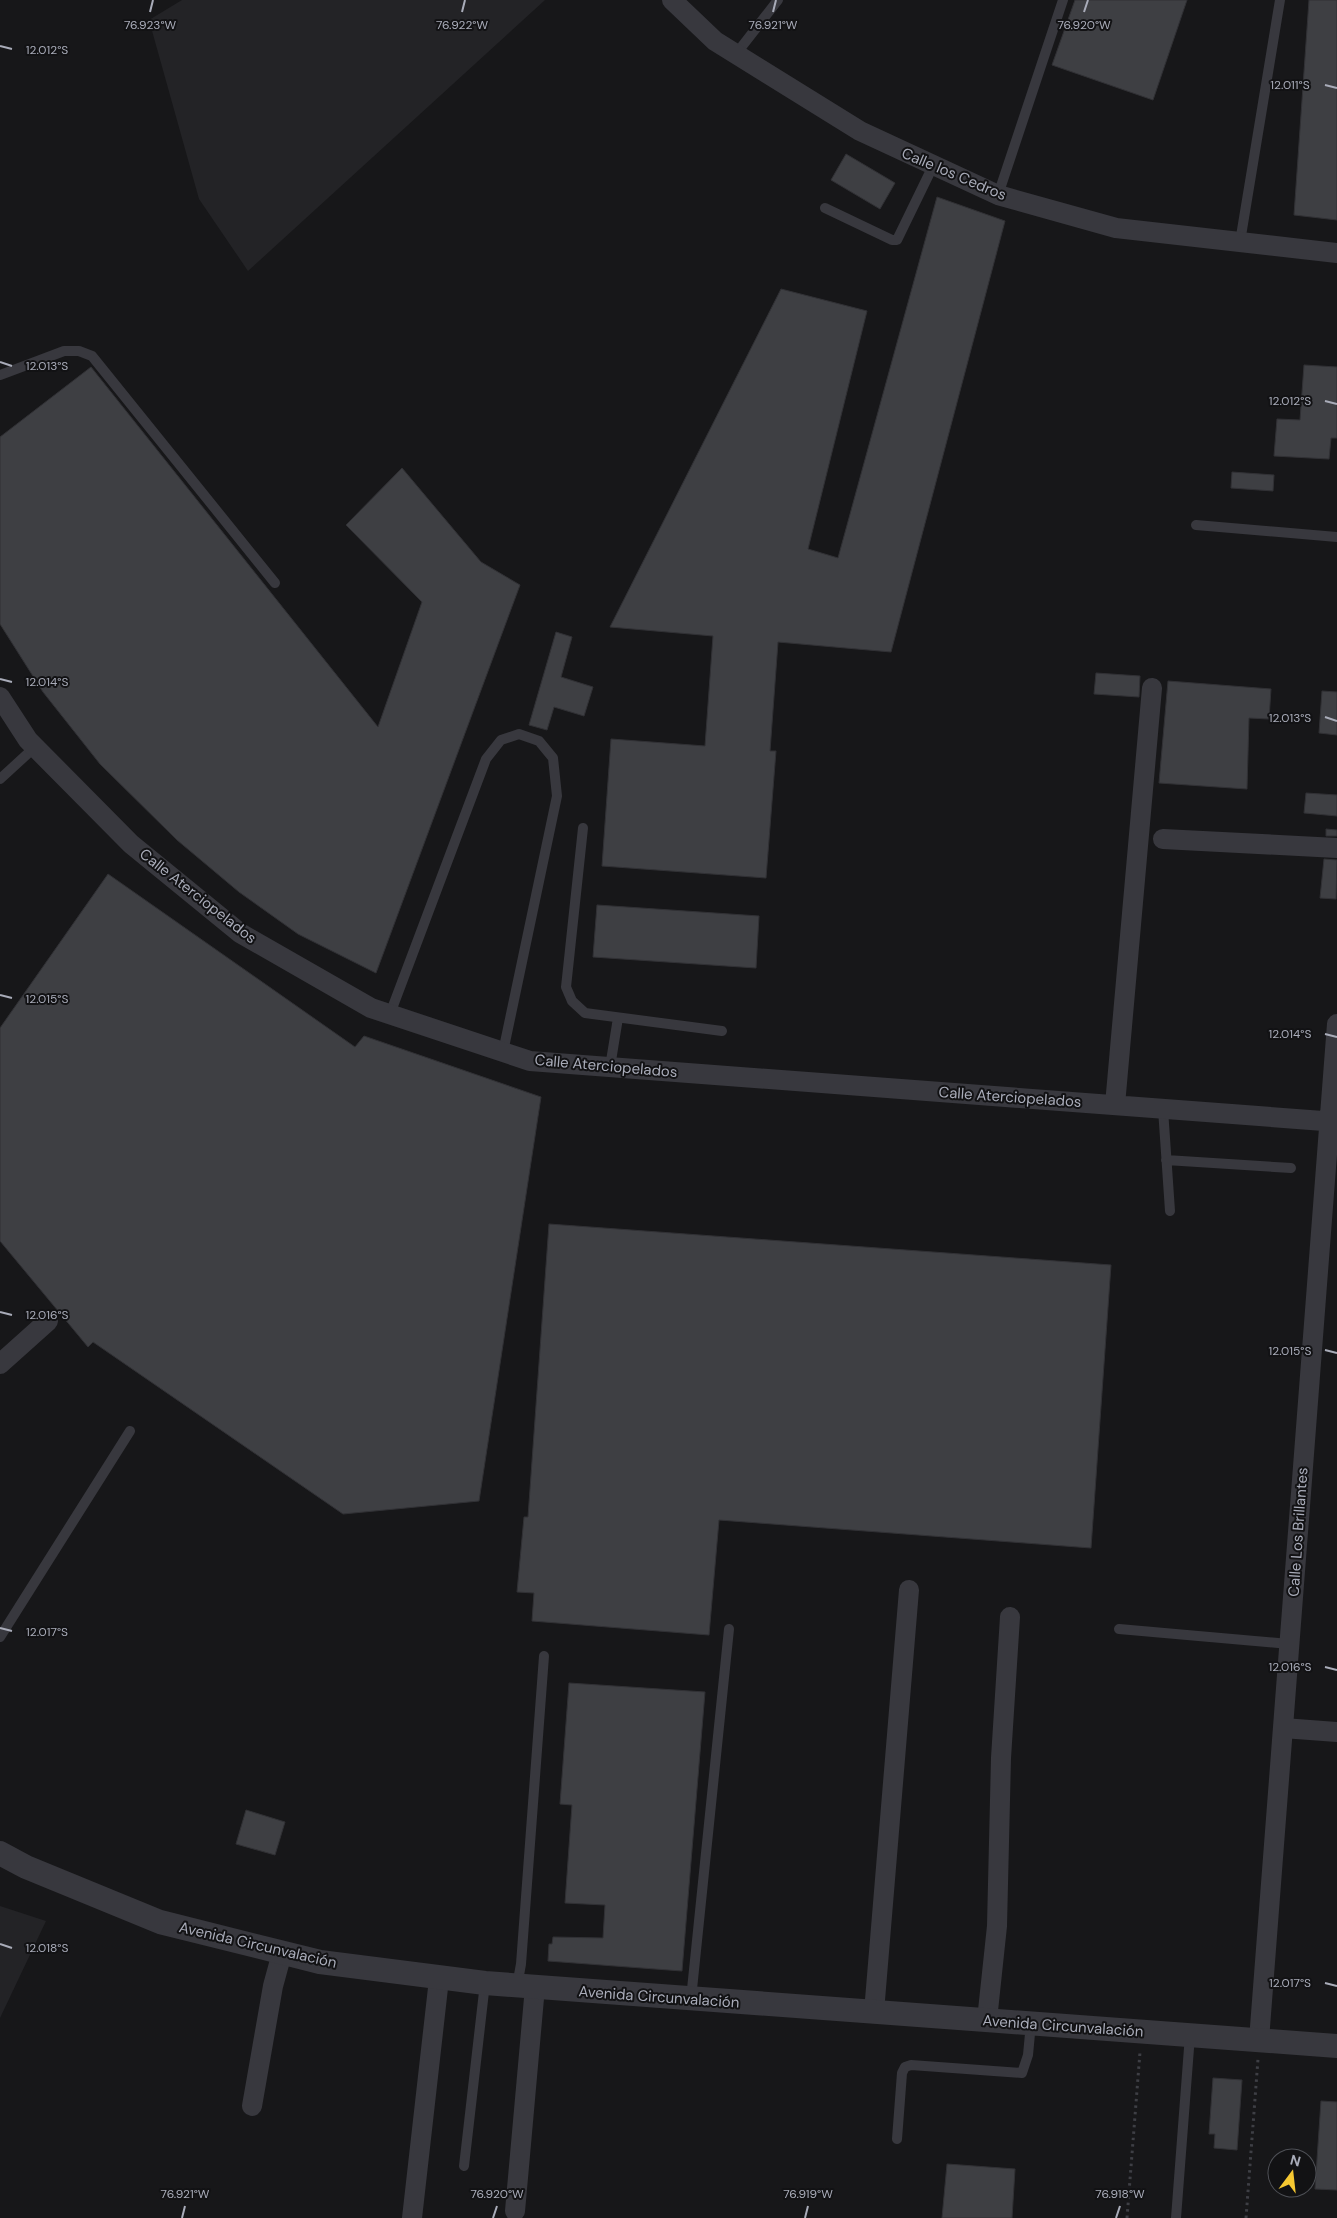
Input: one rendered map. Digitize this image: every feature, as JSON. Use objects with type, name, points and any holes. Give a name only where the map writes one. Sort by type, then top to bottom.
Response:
[{"type":"street","name":"Calle los Cedros","points":[[672,0],[715,41],[860,131],[998,195],[1116,228],[1337,254]]},
{"type":"street","points":[[1115,1105],[1152,688]]},
{"type":"street","name":"Calle Aterciopelados","points":[[0,697],[35,747],[131,844],[240,933],[371,1008],[530,1061],[1333,1122]]},
{"type":"street","points":[[1163,839],[1337,848]]},
{"type":"street","name":"Calle Los Brillantes","points":[[1259,2040],[1289,1644],[1333,1122],[1337,1024]]},
{"type":"street","points":[[0,1364],[48,1321]]},
{"type":"street","points":[[874,2012],[909,1590]]},
{"type":"street","points":[[987,2020],[997,1926],[1001,1758],[1010,1617]]},
{"type":"street","points":[[1283,1728],[1337,1732]]},
{"type":"street","name":"Avenida Circunvalación","points":[[0,1853],[26,1867],[160,1922],[320,1962],[438,1979],[485,1983],[1337,2046]]},
{"type":"street","points":[[252,2106],[273,1986],[282,1953]]},
{"type":"street","points":[[412,2218],[438,1979]]},
{"type":"street","points":[[515,2211],[526,1986]]},
{"type":"lane","points":[[736,54],[778,0]]},
{"type":"lane","points":[[998,195],[1063,0]]},
{"type":"lane","points":[[1240,242],[1280,0]]},
{"type":"lane","points":[[826,208],[892,240],[897,240],[933,166]]},
{"type":"lane","points":[[0,375],[64,351],[79,350],[92,356],[275,583]]},
{"type":"lane","points":[[1196,525],[1337,537]]},
{"type":"lane","points":[[390,1014],[486,759],[501,740],[519,734],[539,741],[553,758],[557,796],[504,1052]]},
{"type":"lane","points":[[0,779],[35,747]]},
{"type":"lane","points":[[583,828],[566,986],[572,1001],[585,1013],[722,1031]]},
{"type":"lane","points":[[610,1067],[618,1018]]},
{"type":"lane","points":[[1162,1109],[1170,1212]]},
{"type":"lane","points":[[1166,1160],[1290,1168]]},
{"type":"lane","points":[[0,1637],[130,1431]]},
{"type":"lane","points":[[1119,1628],[1289,1644]]},
{"type":"lane","points":[[691,1999],[728,1629]]},
{"type":"lane","points":[[526,1986],[521,1964],[544,1656]]},
{"type":"lane","points":[[464,2166],[485,1983]]},
{"type":"lane","points":[[897,2139],[902,2073],[905,2067],[911,2065],[1022,2074],[1028,2055],[1032,2023]]},
{"type":"lane","points":[[1176,2218],[1190,2035]]},
{"type":"path","points":[[1127,2218],[1142,2031]]},
{"type":"path","points":[[1246,2218],[1259,2040]]},
{"type":"shaded area","points":[[182,0],[545,0],[248,271],[199,199],[149,20]]},
{"type":"shaded area","points":[[0,1906],[46,1921],[0,2018]]},
{"type":"building","points":[[1075,0],[1187,0],[1153,100],[1052,65]]},
{"type":"building","points":[[1309,0],[1337,0],[1337,220],[1294,215]]},
{"type":"building","points":[[846,154],[895,183],[880,209],[831,180]]},
{"type":"building","points":[[937,197],[1005,221],[891,652],[778,642],[770,751],[776,751],[766,878],[602,866],[611,739],[705,746],[713,636],[610,627],[781,289],[867,311],[808,549],[838,558]]},
{"type":"building","points":[[1304,365],[1337,367],[1337,438],[1331,438],[1329,459],[1274,456],[1277,419],[1300,420]]},
{"type":"building","points":[[91,367],[378,727],[422,602],[346,525],[402,468],[481,562],[520,585],[376,973],[298,934],[239,892],[177,840],[100,764],[43,692],[0,624],[0,437]]},
{"type":"building","points":[[1232,472],[1274,475],[1273,491],[1231,488]]},
{"type":"building","points":[[556,632],[572,637],[561,677],[593,687],[584,716],[554,707],[547,730],[529,725]]},
{"type":"building","points":[[1096,673],[1140,676],[1139,697],[1094,694]]},
{"type":"building","points":[[1168,681],[1271,689],[1269,719],[1249,718],[1247,789],[1159,783]]},
{"type":"building","points":[[1322,691],[1337,692],[1337,735],[1319,733]]},
{"type":"building","points":[[1306,793],[1337,795],[1337,816],[1304,813]]},
{"type":"building","points":[[1326,829],[1337,830],[1337,836],[1326,836]]},
{"type":"building","points":[[1324,859],[1337,860],[1336,899],[1320,898]]},
{"type":"building","points":[[108,874],[355,1047],[364,1036],[541,1097],[479,1501],[343,1514],[93,1342],[88,1347],[0,1241],[0,1028]]},
{"type":"building","points":[[597,905],[759,916],[756,968],[593,957]]},
{"type":"building","points":[[549,1224],[1111,1265],[1091,1548],[719,1520],[709,1635],[532,1621],[534,1593],[517,1592],[524,1517],[528,1517]]},
{"type":"building","points":[[569,1683],[705,1692],[682,1971],[548,1961],[549,1944],[552,1944],[553,1937],[603,1938],[605,1905],[565,1903],[572,1805],[560,1804]]},
{"type":"building","points":[[246,1810],[285,1822],[275,1855],[236,1844]]},
{"type":"building","points":[[1213,2078],[1242,2080],[1237,2150],[1214,2148],[1215,2134],[1209,2134]]},
{"type":"building","points":[[1321,2101],[1337,2102],[1337,2190],[1317,2189]]},
{"type":"building","points":[[947,2164],[1015,2169],[1012,2218],[942,2218]]}]
